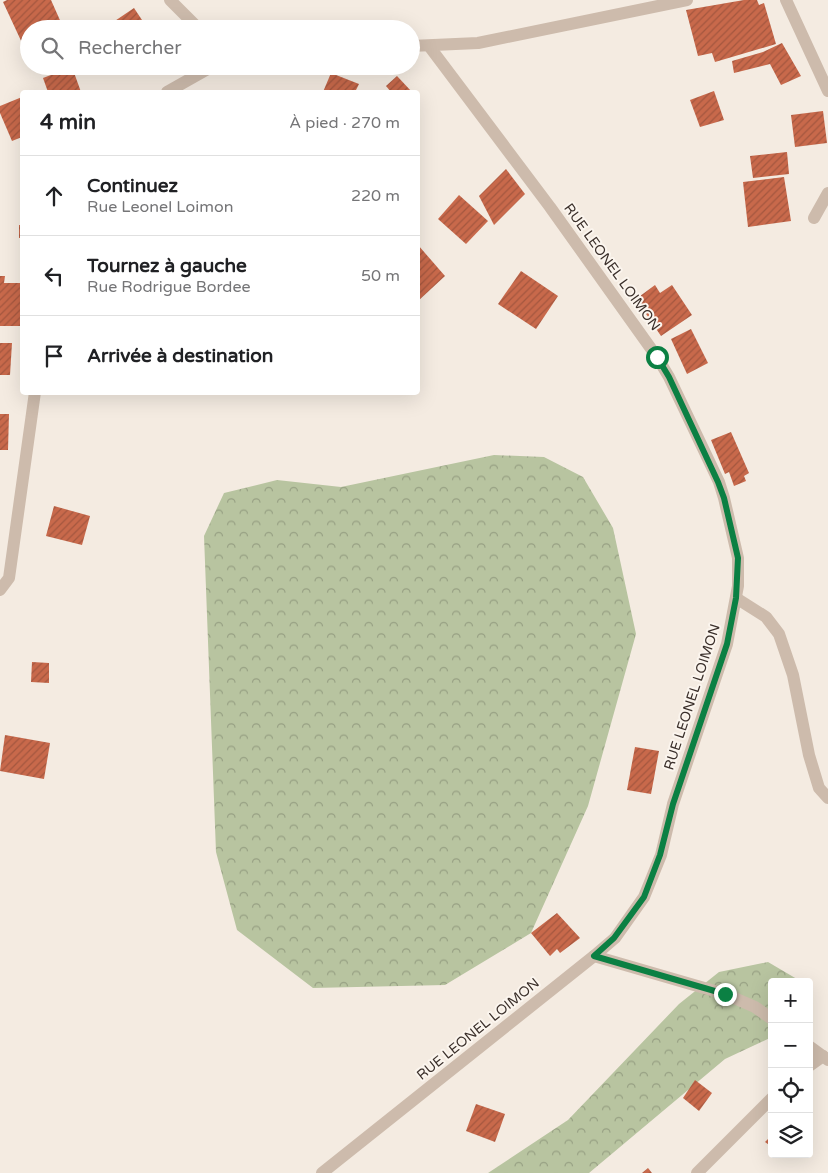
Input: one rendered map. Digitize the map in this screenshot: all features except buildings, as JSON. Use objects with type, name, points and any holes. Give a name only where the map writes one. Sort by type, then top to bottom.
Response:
[{"type":"street","points":[[170,0],[190,20]]},
{"type":"street","points":[[420,46],[478,44],[687,0]]},
{"type":"street","points":[[786,0],[828,92]]},
{"type":"street","name":"RUE LEONEL LOIMON","points":[[322,1173],[594,956],[614,938],[644,897],[660,855],[673,804],[727,644],[736,598],[738,558],[724,498],[712,467],[669,377],[643,336],[556,215],[429,46]]},
{"type":"street","points":[[171,90],[198,75]]},
{"type":"street","points":[[814,218],[828,193]]},
{"type":"street","points":[[0,590],[9,578],[35,395]]},
{"type":"street","points":[[736,598],[766,617],[779,634],[793,675],[816,780],[819,788],[828,798]]},
{"type":"street","points":[[594,956],[725,994],[756,1007],[768,1016]]},
{"type":"street","points":[[813,1049],[826,1058],[813,1064]]},
{"type":"street","points":[[697,1173],[768,1102]]},
{"type":"green space","points":[[494,455],[544,457],[583,477],[613,528],[636,634],[588,806],[531,933],[445,985],[313,988],[237,930],[216,852],[204,536],[224,493],[277,480],[341,487]]},
{"type":"green space","points":[[768,962],[795,978],[768,978],[768,1039],[725,1059],[589,1173],[488,1173],[568,1120],[679,1004],[719,972]]},
{"type":"route","points":[[657,357],[669,377],[712,467],[724,498],[738,558],[738,586],[727,644],[673,804],[660,855],[644,897],[614,938],[594,956],[725,994]]}]
